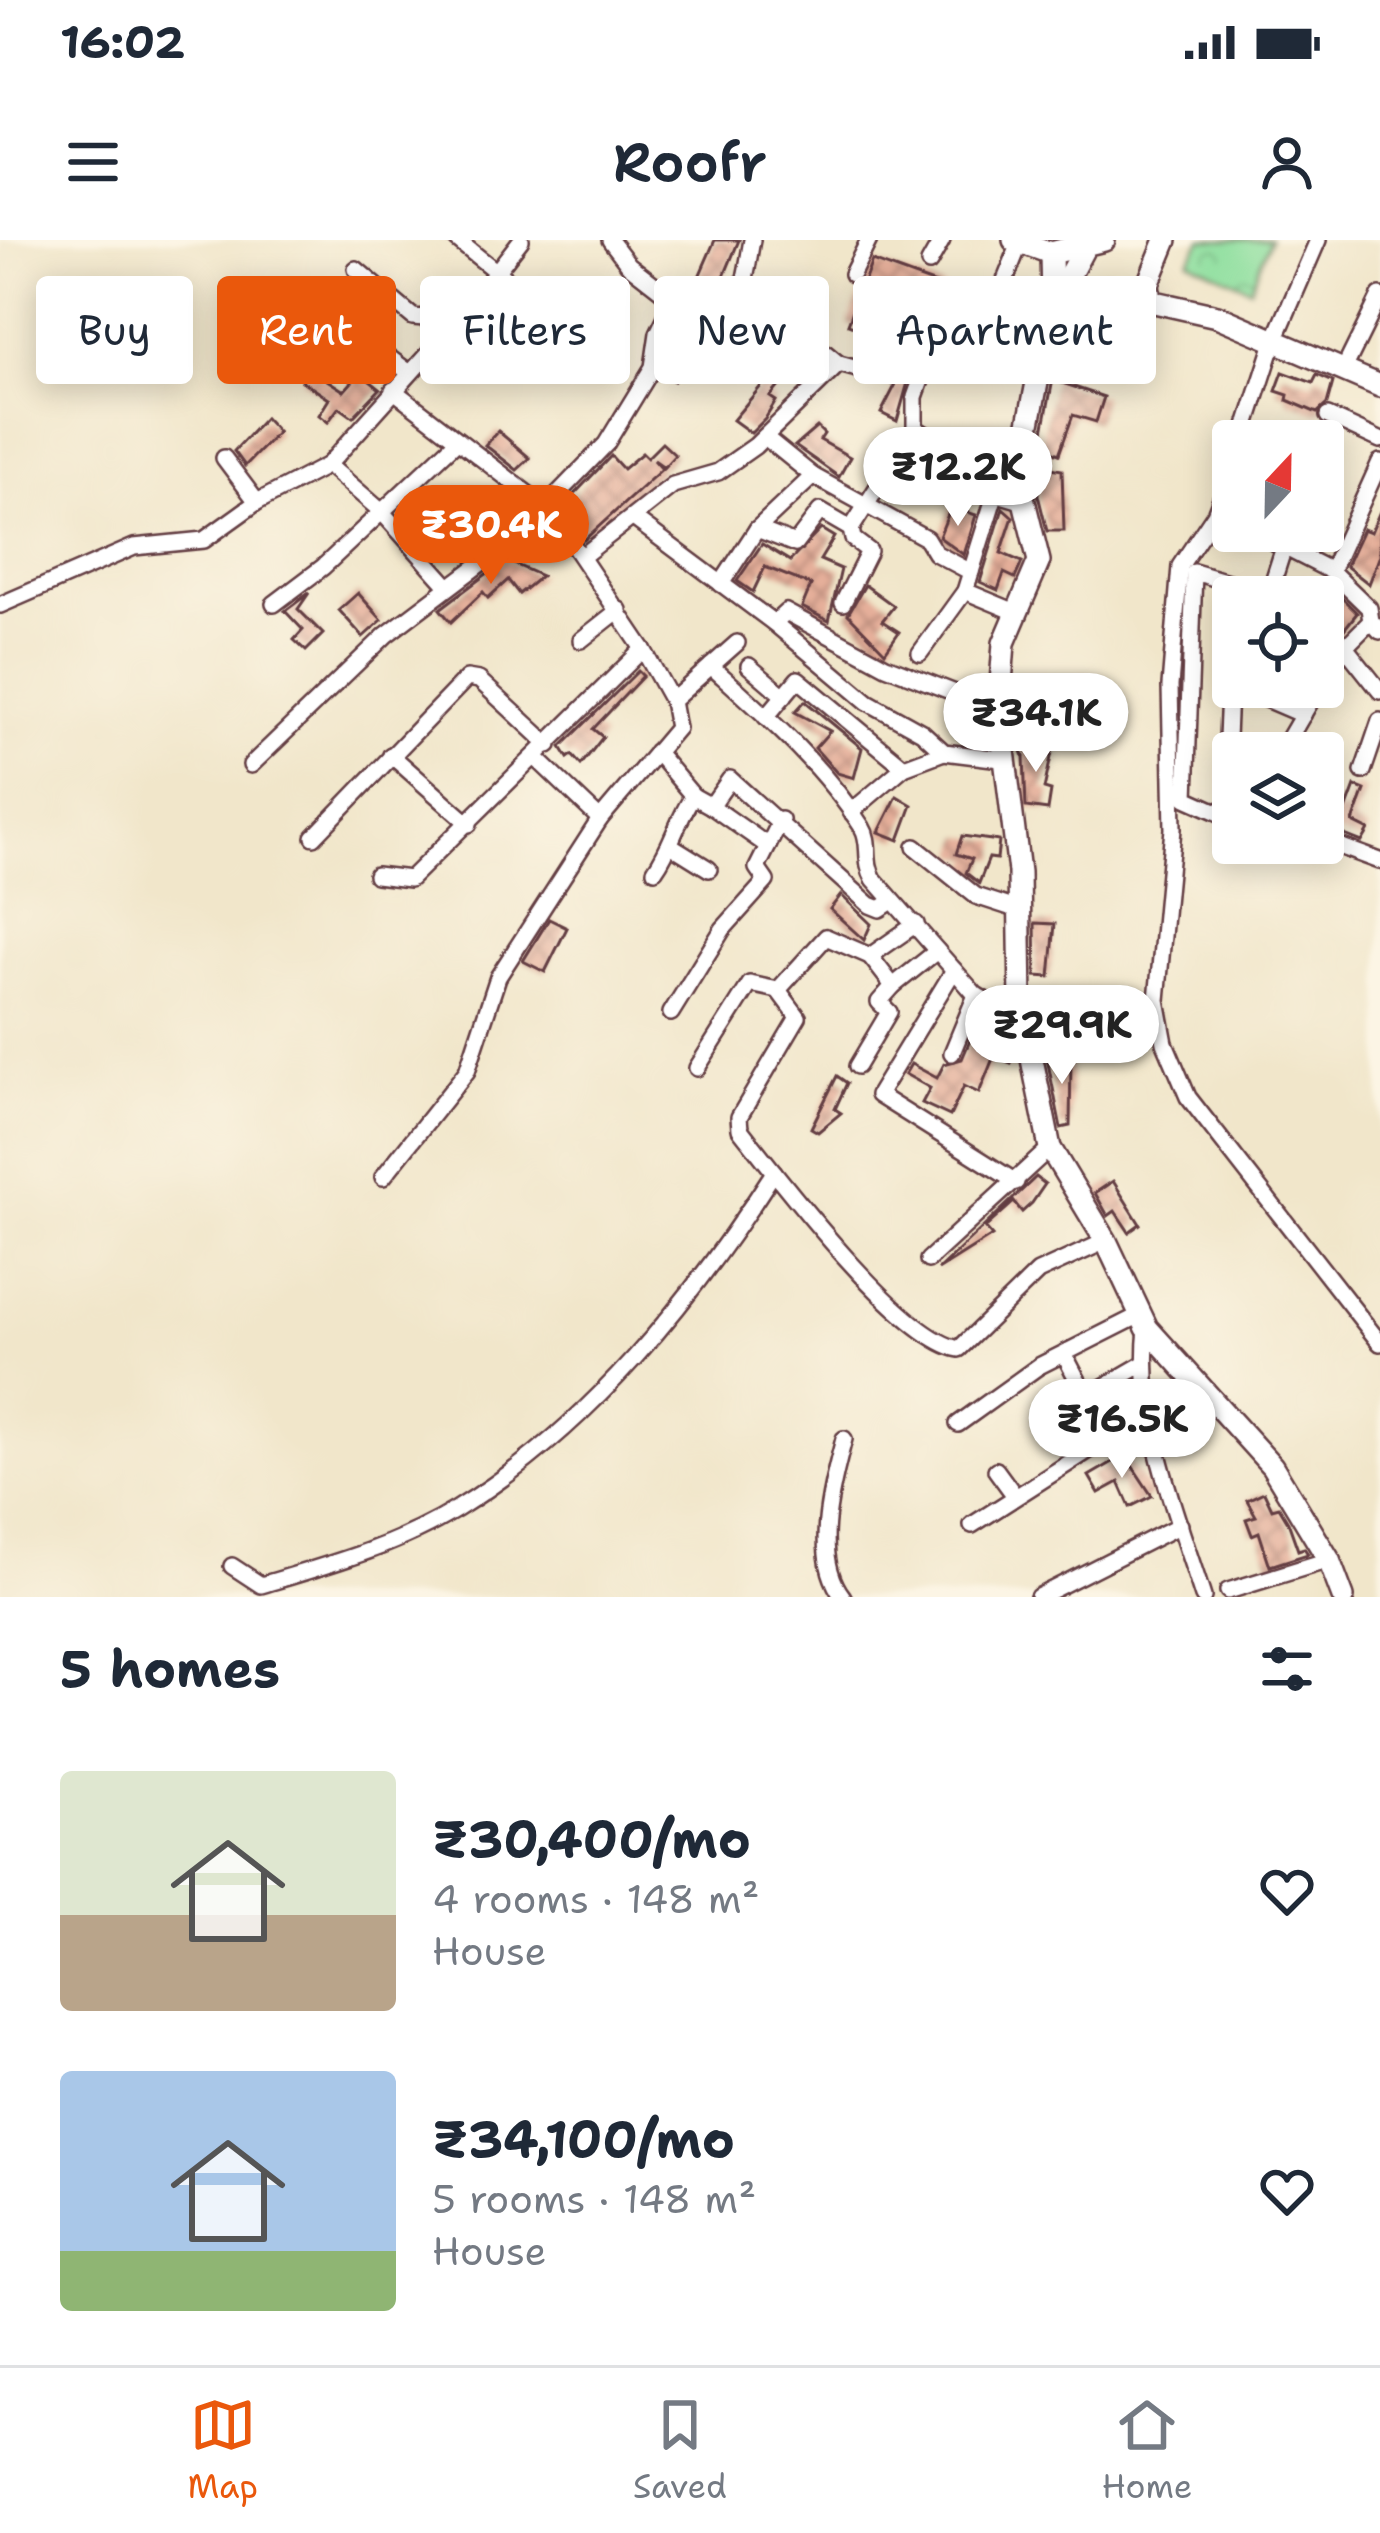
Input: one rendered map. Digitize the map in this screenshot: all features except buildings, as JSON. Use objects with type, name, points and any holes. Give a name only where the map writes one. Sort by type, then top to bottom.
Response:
[{"type":"street","points":[[458,240],[504,276]]},
{"type":"street","points":[[496,276],[521,240]]},
{"type":"street","points":[[610,240],[629,265],[654,284]]},
{"type":"street","points":[[746,276],[752,240]]},
{"type":"street","points":[[852,274],[869,240]]},
{"type":"street","points":[[929,262],[942,240]]},
{"type":"street","points":[[1166,240],[1148,284],[1150,301],[1217,316],[1380,386]]},
{"type":"street","points":[[1249,420],[1274,342],[1318,240]]},
{"type":"street","points":[[1005,276],[1017,242],[1054,247],[1095,243]]},
{"type":"street","points":[[1072,276],[1095,243]]},
{"type":"street","points":[[356,269],[420,320]]},
{"type":"street","points":[[1344,369],[1380,297]]},
{"type":"street","points":[[829,356],[853,368]]},
{"type":"street","points":[[251,765],[370,649],[547,509],[606,444],[654,360]]},
{"type":"street","points":[[396,363],[410,374]]},
{"type":"street","points":[[0,605],[134,547],[204,540],[256,502],[328,464],[420,363]]},
{"type":"street","points":[[584,555],[636,520],[673,485],[718,472],[765,437],[839,364]]},
{"type":"street","points":[[843,603],[869,550],[853,539],[851,529],[915,428],[920,384]]},
{"type":"street","points":[[1037,384],[1024,449],[1025,502],[1039,562],[1004,643],[999,710],[1001,759],[1019,872],[1021,1005],[1050,1148],[1106,1241],[1143,1322],[1272,1466],[1329,1560],[1343,1597]]},
{"type":"street","points":[[383,1177],[467,1071],[499,977],[600,819],[677,728],[672,701],[643,649],[584,555],[547,509],[393,390]]},
{"type":"street","points":[[1328,416],[1380,440]]},
{"type":"street","points":[[915,428],[972,465],[974,487],[1025,502]]},
{"type":"street","points":[[765,437],[813,476],[926,538],[935,553],[971,572]]},
{"type":"street","points":[[274,604],[458,440]]},
{"type":"street","points":[[224,458],[256,502]]},
{"type":"street","points":[[1330,571],[1373,495],[1380,462]]},
{"type":"street","points":[[328,464],[382,512],[448,586]]},
{"type":"street","points":[[722,584],[758,529],[813,476]]},
{"type":"street","points":[[920,653],[965,591],[995,494]]},
{"type":"street","points":[[758,529],[794,544],[820,511],[851,529]]},
{"type":"street","points":[[1212,518],[1180,566],[1170,686],[1173,829],[1157,962],[1161,1022],[1188,1097],[1380,1343]]},
{"type":"street","points":[[636,520],[774,623],[868,702],[922,732],[944,752]]},
{"type":"street","points":[[1212,810],[1186,798],[1194,572],[1269,594],[1282,552]]},
{"type":"street","points":[[1294,552],[1330,571],[1369,608],[1375,626],[1345,647],[1380,691]]},
{"type":"street","points":[[965,591],[1018,613]]},
{"type":"street","points":[[581,640],[619,610]]},
{"type":"street","points":[[774,623],[786,612],[886,666],[999,710]]},
{"type":"street","points":[[672,701],[737,644]]},
{"type":"street","points":[[376,875],[410,879],[643,649]]},
{"type":"street","points":[[711,666],[766,717],[851,812],[867,838],[863,860],[953,970],[988,1002],[1021,1005]]},
{"type":"street","points":[[748,666],[784,696]]},
{"type":"street","points":[[314,837],[472,677],[549,745]]},
{"type":"street","points":[[766,717],[798,679],[904,767]]},
{"type":"street","points":[[1227,732],[1229,692],[1242,689],[1303,715]]},
{"type":"street","points":[[1293,732],[1307,708]]},
{"type":"street","points":[[1363,771],[1380,721]]},
{"type":"street","points":[[656,752],[693,796],[768,846]]},
{"type":"street","points":[[851,812],[904,767],[944,752],[1001,759]]},
{"type":"street","points":[[391,755],[469,824]]},
{"type":"street","points":[[535,757],[600,819]]},
{"type":"street","points":[[711,806],[730,779],[781,820],[870,905],[880,908],[892,901]]},
{"type":"street","points":[[655,870],[673,846],[679,817],[693,796]]},
{"type":"street","points":[[671,1012],[723,929],[766,880],[757,868],[781,820]]},
{"type":"street","points":[[673,846],[709,869]]},
{"type":"street","points":[[915,847],[976,896],[1019,910]]},
{"type":"street","points":[[1344,848],[1380,861]]},
{"type":"street","points":[[870,956],[916,925]]},
{"type":"street","points":[[778,991],[826,937],[870,956],[892,986]]},
{"type":"street","points":[[857,1066],[887,1022],[889,1012],[879,1002],[892,986],[938,951]]},
{"type":"street","points":[[953,970],[878,1095],[1016,1182]]},
{"type":"street","points":[[697,1068],[750,984],[778,991],[798,1017],[738,1123],[774,1172],[900,1314],[937,1345],[959,1349],[1038,1272],[1106,1241]]},
{"type":"street","points":[[952,1054],[976,995]]},
{"type":"street","points":[[928,1260],[1050,1148]]},
{"type":"street","points":[[232,1565],[262,1585],[355,1557],[457,1509],[537,1450],[636,1360],[732,1238],[774,1172]]},
{"type":"street","points":[[958,1424],[1039,1366],[1143,1322]]},
{"type":"street","points":[[1143,1322],[1149,1412],[1203,1597]]},
{"type":"street","points":[[1064,1354],[1108,1438]]},
{"type":"street","points":[[1086,1397],[1143,1364]]},
{"type":"street","points":[[972,1526],[1149,1412]]},
{"type":"street","points":[[843,1597],[833,1584],[827,1533],[844,1439]]},
{"type":"street","points":[[996,1470],[1015,1496]]},
{"type":"street","points":[[1038,1597],[1180,1525]]},
{"type":"street","points":[[1228,1591],[1329,1560]]},
{"type":"green space","points":[[1201,240],[1270,240],[1250,288],[1189,260]]}]
